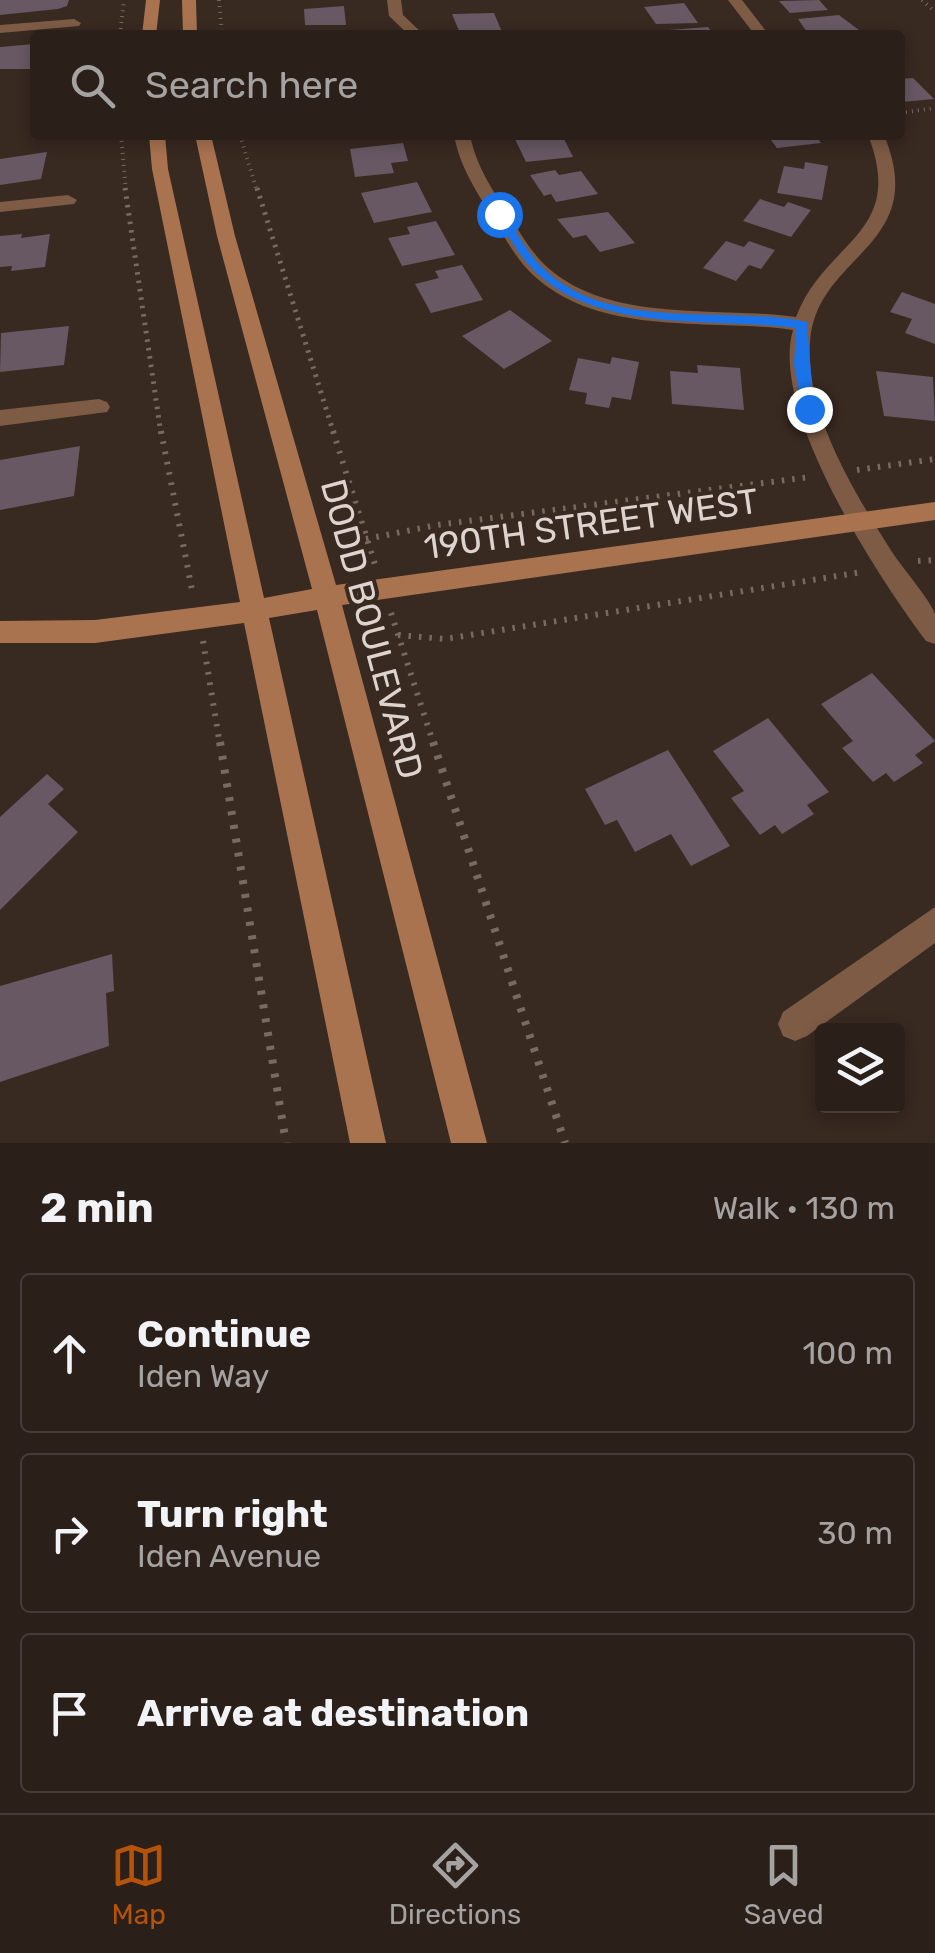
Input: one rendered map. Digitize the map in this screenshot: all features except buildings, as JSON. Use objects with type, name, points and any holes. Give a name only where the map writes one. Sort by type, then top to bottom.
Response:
[{"type":"main road","points":[[150,30],[153,0]]},
{"type":"main road","points":[[189,0],[190,30]]},
{"type":"main road","points":[[157,140],[160,169],[368,1143]]},
{"type":"main road","name":"DODD BOULEVARD","points":[[204,140],[230,252],[327,597],[469,1143]]},
{"type":"main road","name":"190TH STREET WEST","points":[[0,632],[100,632],[200,620],[382,588],[935,510]]},
{"type":"street","points":[[394,0],[396,16],[411,30]]},
{"type":"street","points":[[735,0],[758,30]]},
{"type":"street","points":[[0,29],[74,23]]},
{"type":"street","points":[[464,140],[476,176],[526,255],[545,276],[574,294],[609,308],[649,316],[744,318],[803,325]]},
{"type":"street","points":[[878,140],[890,172],[884,211],[864,242],[825,284],[803,325],[800,342],[806,393],[815,426],[863,521],[935,632]]},
{"type":"street","points":[[0,207],[68,200]]},
{"type":"street","points":[[0,418],[99,407]]},
{"type":"street","points":[[795,1024],[935,923]]},
{"type":"path","points":[[121,30],[124,0]]},
{"type":"path","points":[[219,0],[222,30]]},
{"type":"path","points":[[922,0],[935,12]]},
{"type":"path","points":[[905,111],[935,108]]},
{"type":"path","points":[[121,140],[126,208],[154,393],[183,560],[200,620],[286,1143]]},
{"type":"path","points":[[242,140],[366,539],[565,1143]]},
{"type":"path","points":[[366,539],[437,525],[935,459]]},
{"type":"path","points":[[398,636],[462,636],[935,560]]},
{"type":"route","points":[[499,214],[534,266],[558,285],[590,302],[649,316],[717,316],[803,325],[801,365],[809,409]]}]
